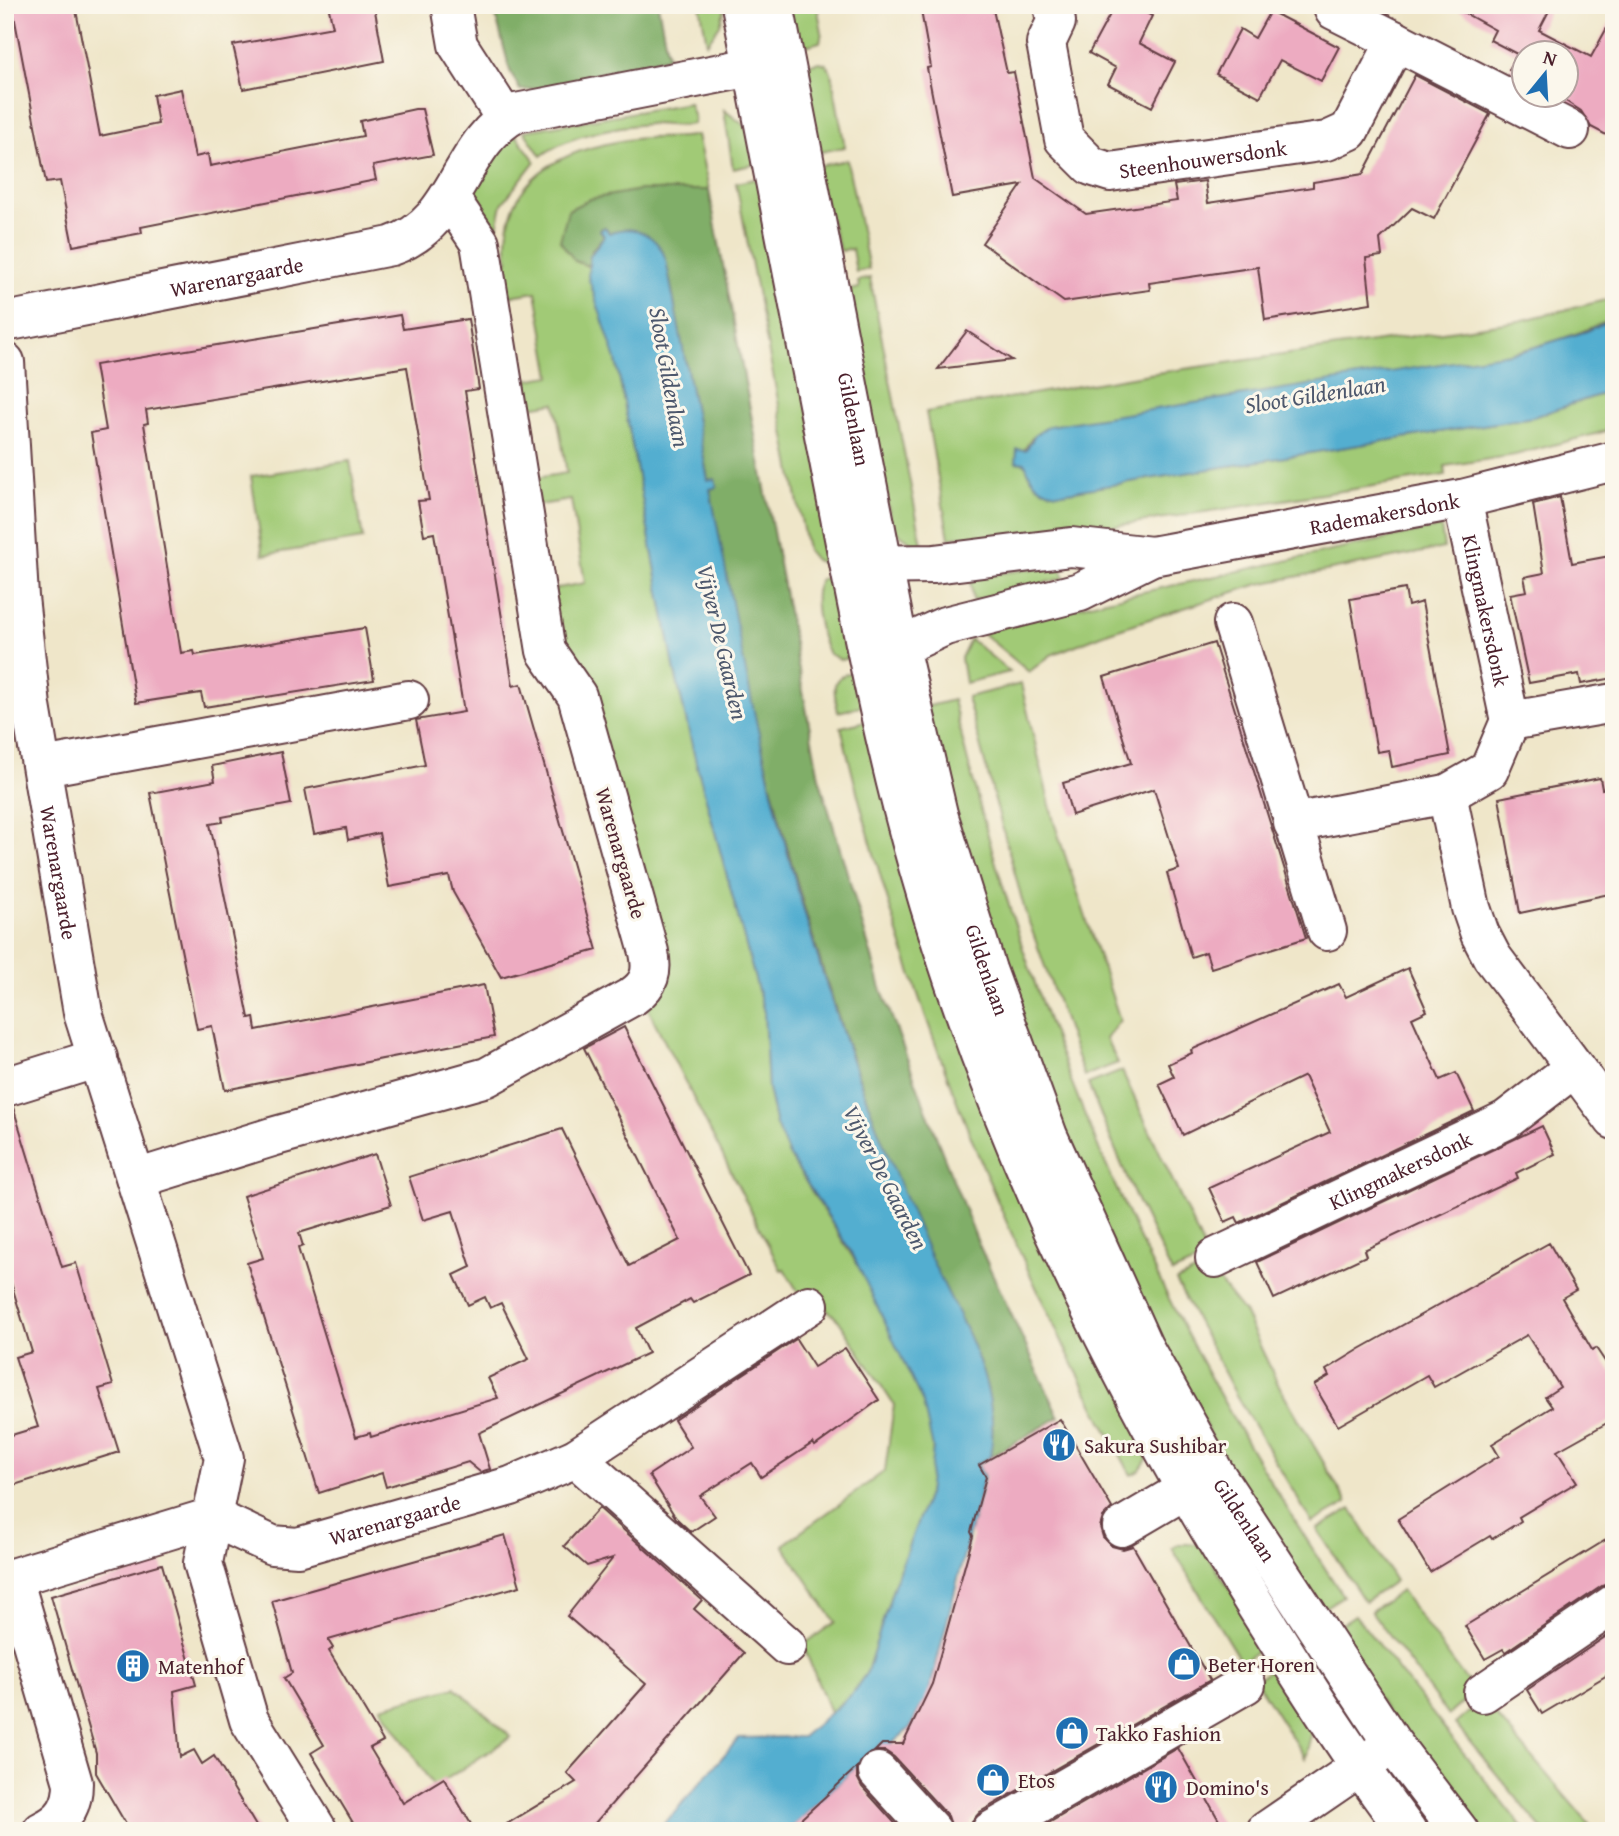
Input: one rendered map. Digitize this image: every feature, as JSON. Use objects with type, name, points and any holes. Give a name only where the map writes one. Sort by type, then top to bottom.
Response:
[{"type":"street","points":[[451,5],[458,45],[505,118],[528,110],[769,64]]},
{"type":"street","name":"Gildenlaan","points":[[741,5],[769,64],[884,655],[915,857],[962,1007],[1025,1166],[1115,1360],[1199,1481],[1459,1831]]},
{"type":"street","name":"Gildenlaan","points":[[769,64],[774,5]]},
{"type":"street","name":"Steenhouwersdonk","points":[[1053,5],[1056,22],[1046,43],[1063,139],[1091,166],[1110,172],[1339,138],[1349,131],[1396,41]]},
{"type":"street","points":[[1336,5],[1334,10],[1570,130]]},
{"type":"street","name":"Warenargaarde","points":[[5,322],[391,246],[423,230],[449,197],[479,146],[505,118]]},
{"type":"street","name":"Warenargaarde","points":[[136,1179],[272,1137],[487,1077],[634,996],[644,988],[650,977],[649,952],[577,696],[546,651],[480,243],[449,197]]},
{"type":"street","name":"Warenargaarde","points":[[5,362],[15,645],[43,767],[83,1013],[224,1458],[203,1563],[249,1720],[318,1831]]},
{"type":"street","name":"Rademakersdonk","points":[[884,655],[945,626],[1080,592],[1152,556],[1462,499],[1614,461]]},
{"type":"street","name":"Klingmakersdonk","points":[[1462,499],[1510,721]]},
{"type":"street","name":"Rademakersdonk","points":[[866,565],[934,564],[1071,547],[1152,556]]},
{"type":"street","points":[[1233,623],[1327,931]]},
{"type":"street","points":[[43,767],[409,700]]},
{"type":"street","points":[[1293,823],[1447,794],[1489,770],[1510,721],[1614,703]]},
{"type":"street","points":[[1447,794],[1471,908],[1480,934],[1492,957],[1614,1120]]},
{"type":"street","points":[[5,1087],[98,1058]]},
{"type":"street","name":"Klingmakersdonk","points":[[1215,1258],[1506,1120],[1574,1068]]},
{"type":"street","name":"Warenargaarde","points":[[212,1517],[272,1545],[298,1547],[510,1486],[576,1458],[809,1305]]},
{"type":"street","points":[[576,1458],[787,1646]]},
{"type":"street","points":[[1122,1527],[1199,1481]]},
{"type":"street","name":"Gildenlaan","points":[[1199,1481],[1359,1768],[1407,1831]]},
{"type":"street","points":[[42,1831],[53,1826],[67,1812],[73,1798],[73,1783],[9,1579],[212,1517]]},
{"type":"street","points":[[1483,1693],[1614,1604]]},
{"type":"street","points":[[991,1831],[1246,1684]]},
{"type":"street","points":[[1266,1831],[1392,1743]]},
{"type":"street","points":[[877,1772],[932,1831]]},
{"type":"green space","points":[[493,5],[658,5],[668,57],[537,89],[520,90],[510,71]]},
{"type":"green space","points":[[700,5],[726,5],[720,25],[707,43]]},
{"type":"green space","points":[[783,5],[817,5],[822,32],[820,42],[791,50]]},
{"type":"green space","points":[[820,62],[826,64],[831,72],[845,147],[811,154],[794,67]]},
{"type":"green space","points":[[689,103],[694,118],[693,124],[650,124],[608,129],[565,142],[541,156],[524,131]]},
{"type":"green space","points":[[724,110],[745,126],[761,163],[733,169]]},
{"type":"green space","points":[[516,135],[535,161],[502,204],[494,242],[476,201],[475,181],[492,155]]},
{"type":"green space","points":[[697,135],[709,190],[640,190],[575,261],[588,266],[616,360],[675,672],[696,762],[764,1012],[768,1088],[776,1125],[789,1155],[864,1275],[923,1403],[932,1433],[933,1462],[928,1494],[895,1582],[867,1672],[851,1695],[830,1712],[803,1645],[835,1622],[783,1545],[885,1471],[894,1405],[839,1321],[808,1291],[800,1295],[784,1269],[781,1270],[646,1005],[547,590],[585,583],[571,500],[533,506],[529,479],[567,473],[555,403],[524,408],[513,382],[551,376],[536,292],[504,297],[497,264],[508,261],[508,232],[513,208],[524,188],[540,172],[582,150],[607,144],[641,138]]},
{"type":"green space","points":[[847,160],[869,269],[856,272],[852,249],[840,251],[814,167]]},
{"type":"green space","points":[[764,177],[838,560],[823,563],[815,560],[807,550],[736,183]]},
{"type":"green space","points":[[640,190],[709,190],[819,777],[881,988],[939,1144],[979,1245],[1059,1417],[990,1457],[992,1429],[984,1375],[963,1324],[926,1249],[877,1126],[833,1002],[795,876],[747,683],[709,489],[717,487],[715,479],[708,480],[666,260],[651,238],[627,229],[609,233],[605,227],[600,229],[604,236],[592,250],[588,266],[575,261],[560,241],[568,210],[590,199]]},
{"type":"green space","points":[[870,278],[922,544],[919,548],[893,529],[839,292],[859,288],[858,281]]},
{"type":"green space","points":[[1614,298],[1614,318],[1537,346],[1456,364],[1227,399],[1032,438],[1016,462],[1025,463],[1030,476],[1038,485],[1048,491],[1062,493],[1533,417],[1614,390],[1614,429],[1515,455],[1445,466],[1446,475],[963,549],[960,536],[949,538],[926,412],[1149,374],[1519,321]]},
{"type":"green space","points":[[350,461],[363,539],[263,555],[251,476]]},
{"type":"green space","points":[[1441,527],[1444,548],[1259,584],[1109,632],[1051,655],[1029,672],[981,632],[1106,600]]},
{"type":"green space","points":[[1061,565],[1064,578],[973,601],[970,577]]},
{"type":"green space","points":[[841,573],[858,656],[841,660],[829,654],[826,647],[819,627],[816,595],[821,579]]},
{"type":"green space","points":[[970,639],[1010,672],[965,683],[961,658]]},
{"type":"green space","points":[[860,670],[868,705],[838,712],[835,688],[838,679]]},
{"type":"green space","points":[[1021,684],[1054,822],[1120,1020],[1106,1039],[1118,1063],[1084,1076],[1025,911],[967,697]]},
{"type":"green space","points":[[953,700],[999,875],[1027,961],[1091,1130],[1167,1295],[1209,1375],[1274,1487],[1343,1596],[1316,1613],[1250,1513],[1058,1137],[921,708]]},
{"type":"green space","points":[[871,720],[1150,1455],[1139,1471],[1131,1475],[1084,1386],[998,1204],[926,1017],[894,922],[841,727]]},
{"type":"green space","points":[[1122,1071],[1208,1257],[1172,1273],[1133,1192],[1088,1084]]},
{"type":"green space","points":[[1212,1264],[1221,1284],[1245,1314],[1277,1382],[1347,1503],[1312,1523],[1236,1395],[1176,1281]]},
{"type":"green space","points":[[1351,1509],[1395,1581],[1365,1602],[1317,1529]]},
{"type":"green space","points":[[1179,1544],[1200,1544],[1267,1645],[1241,1662],[1172,1548]]},
{"type":"green space","points":[[1401,1591],[1475,1692],[1448,1715],[1371,1611]]},
{"type":"green space","points":[[1355,1615],[1525,1831],[1482,1831],[1460,1812],[1329,1632]]},
{"type":"green space","points":[[1279,1664],[1314,1724],[1305,1758],[1255,1680]]},
{"type":"green space","points":[[455,1687],[511,1737],[434,1787],[381,1707]]},
{"type":"green space","points":[[1483,1700],[1595,1831],[1544,1831],[1455,1724]]},
{"type":"water","points":[[605,227],[609,233],[627,229],[644,233],[657,244],[666,260],[708,480],[715,479],[717,487],[710,489],[747,680],[793,872],[832,1000],[876,1126],[927,1249],[974,1349],[990,1402],[990,1457],[977,1464],[984,1477],[929,1692],[909,1729],[890,1745],[881,1745],[788,1831],[658,1831],[739,1738],[802,1737],[851,1695],[867,1672],[895,1582],[928,1494],[933,1448],[923,1403],[853,1255],[789,1155],[776,1125],[768,1088],[764,1012],[696,762],[675,672],[616,360],[588,277],[590,256],[604,236],[600,230]]},
{"type":"water","name":"Sloot Gildenlaan","points":[[1614,318],[1614,390],[1533,417],[1062,493],[1043,489],[1030,476],[1025,463],[1016,462],[1017,449],[1026,450],[1035,435],[1049,426],[1522,351],[1587,331]]},
{"type":"building","points":[[12,5],[75,5],[100,136],[158,124],[153,95],[181,89],[195,157],[208,154],[210,166],[363,136],[360,121],[415,109],[422,109],[433,155],[373,166],[376,180],[141,227],[142,233],[73,246],[60,181],[46,183]]},
{"type":"building","points":[[328,5],[374,5],[384,61],[243,89],[233,45],[333,27]]},
{"type":"building","points":[[920,5],[992,5],[1007,73],[1014,72],[1035,178],[1086,214],[1177,201],[1174,185],[1205,181],[1208,203],[1313,187],[1313,182],[1363,174],[1415,75],[1490,114],[1434,219],[1412,208],[1380,239],[1382,256],[1366,258],[1371,303],[1265,320],[1258,267],[1149,283],[1150,290],[1064,302],[982,243],[1022,185],[952,197],[927,68],[931,67]]},
{"type":"building","points":[[1115,5],[1132,5],[1152,16],[1139,43],[1175,62],[1152,107],[1108,84],[1116,68],[1089,53]]},
{"type":"building","points":[[1450,5],[1552,5],[1539,30],[1554,38],[1510,38],[1510,50],[1490,40],[1495,30]]},
{"type":"building","points":[[1270,11],[1339,47],[1321,81],[1280,60],[1260,97],[1216,74],[1240,29],[1255,38]]},
{"type":"building","points":[[1614,15],[1614,139],[1591,127],[1576,108],[1580,108],[1580,51],[1591,57]]},
{"type":"building","points":[[400,315],[403,329],[468,319],[479,389],[465,391],[513,686],[521,684],[597,950],[501,977],[453,892],[449,876],[389,887],[379,833],[348,840],[346,828],[314,834],[305,789],[425,765],[416,720],[464,712],[434,533],[424,535],[418,501],[429,500],[407,367],[146,410],[148,423],[144,424],[181,653],[194,651],[195,655],[365,628],[374,680],[204,707],[201,693],[136,703],[91,433],[106,430],[95,365]]},
{"type":"building","points":[[967,331],[1012,360],[938,369]]},
{"type":"building","points":[[1560,497],[1572,563],[1610,556],[1614,577],[1614,678],[1581,684],[1579,674],[1529,683],[1510,594],[1527,591],[1524,577],[1544,573],[1533,504]]},
{"type":"building","points":[[1405,589],[1408,606],[1422,602],[1450,755],[1392,767],[1389,750],[1377,752],[1350,599]]},
{"type":"building","points":[[1214,643],[1306,938],[1211,968],[1206,952],[1191,957],[1167,873],[1179,869],[1154,789],[1072,815],[1063,783],[1131,763],[1104,677]]},
{"type":"building","points":[[281,752],[291,804],[222,817],[223,822],[210,824],[249,1018],[254,1017],[256,1030],[484,985],[494,1037],[225,1090],[212,1026],[197,1029],[150,793],[215,781],[212,766]]},
{"type":"building","points":[[1600,778],[1602,789],[1614,787],[1614,893],[1520,913],[1499,798]]},
{"type":"building","points":[[1408,968],[1427,1011],[1412,1018],[1440,1080],[1456,1073],[1474,1111],[1239,1223],[1236,1217],[1225,1222],[1209,1188],[1330,1132],[1304,1076],[1183,1135],[1159,1084],[1174,1077],[1168,1064],[1192,1053],[1191,1050],[1339,984],[1346,997]]},
{"type":"building","points":[[624,1027],[749,1275],[693,1303],[690,1299],[636,1328],[648,1353],[479,1433],[490,1469],[480,1472],[468,1462],[386,1487],[382,1473],[319,1493],[247,1263],[263,1258],[243,1196],[375,1154],[391,1205],[299,1233],[303,1246],[298,1248],[356,1437],[370,1433],[371,1437],[498,1398],[488,1378],[529,1359],[501,1303],[490,1308],[485,1297],[468,1305],[454,1275],[471,1267],[453,1211],[423,1220],[409,1177],[562,1129],[629,1266],[680,1240],[584,1048]]},
{"type":"building","points":[[13,1107],[62,1267],[76,1263],[113,1385],[99,1389],[119,1452],[5,1488],[5,1437],[38,1427],[15,1357],[32,1352],[5,1263],[5,1108]]},
{"type":"building","points":[[1542,1126],[1555,1154],[1516,1173],[1518,1178],[1364,1250],[1366,1256],[1274,1299],[1257,1262]]},
{"type":"building","points":[[1549,1243],[1576,1290],[1562,1298],[1592,1350],[1596,1348],[1614,1375],[1614,1419],[1557,1451],[1577,1482],[1519,1517],[1521,1521],[1492,1539],[1490,1536],[1430,1572],[1398,1519],[1499,1456],[1492,1444],[1552,1407],[1545,1397],[1560,1387],[1527,1335],[1434,1387],[1427,1375],[1338,1426],[1314,1385],[1329,1376],[1326,1370],[1360,1349]]},
{"type":"building","points":[[796,1339],[814,1367],[845,1348],[879,1400],[815,1446],[813,1443],[761,1477],[752,1463],[700,1496],[715,1516],[691,1532],[676,1518],[649,1475],[691,1447],[674,1420]]},
{"type":"building","points":[[1060,1419],[1112,1508],[1103,1517],[1100,1527],[1103,1537],[1112,1546],[1123,1549],[1133,1546],[1210,1680],[980,1812],[972,1821],[969,1831],[953,1831],[948,1816],[894,1757],[885,1751],[875,1751],[882,1744],[903,1744],[932,1684],[973,1536],[971,1532],[986,1477],[979,1465]]},
{"type":"building","points":[[599,1508],[702,1600],[694,1609],[744,1653],[588,1831],[495,1831],[576,1782],[567,1773],[646,1684],[567,1616],[613,1558],[587,1566],[564,1546]]},
{"type":"building","points":[[505,1535],[520,1586],[328,1640],[333,1648],[329,1651],[383,1741],[370,1748],[403,1803],[444,1778],[475,1831],[358,1831],[311,1753],[324,1745],[284,1678],[292,1673],[272,1601]]},
{"type":"building","points":[[1614,1535],[1614,1582],[1602,1586],[1505,1652],[1503,1649],[1485,1659],[1465,1626]]},
{"type":"building","name":"Matenhof","points":[[162,1564],[196,1685],[174,1691],[180,1757],[194,1750],[202,1764],[214,1756],[259,1831],[130,1831],[96,1773],[96,1753],[51,1596]]},
{"type":"building","points":[[1614,1631],[1614,1671],[1542,1714],[1527,1690]]},
{"type":"building","points":[[1178,1748],[1225,1831],[1035,1831]]},
{"type":"building","points":[[857,1767],[857,1777],[862,1787],[902,1831],[788,1831]]},
{"type":"place","name":"Sakura Sushibar","points":[[1059,1445]]},
{"type":"place","name":"Beter Horen","points":[[1184,1664]]},
{"type":"place","name":"Matenhof","points":[[133,1666]]},
{"type":"place","name":"Takko Fashion","points":[[1072,1733]]},
{"type":"place","name":"Etos","points":[[993,1780]]},
{"type":"place","name":"Domino's","points":[[1161,1787]]},
{"type":"water label","name":"Vijver De Gaarden","points":[[723,642]]},
{"type":"water label","name":"Vijver De Gaarden","points":[[886,1177]]}]
